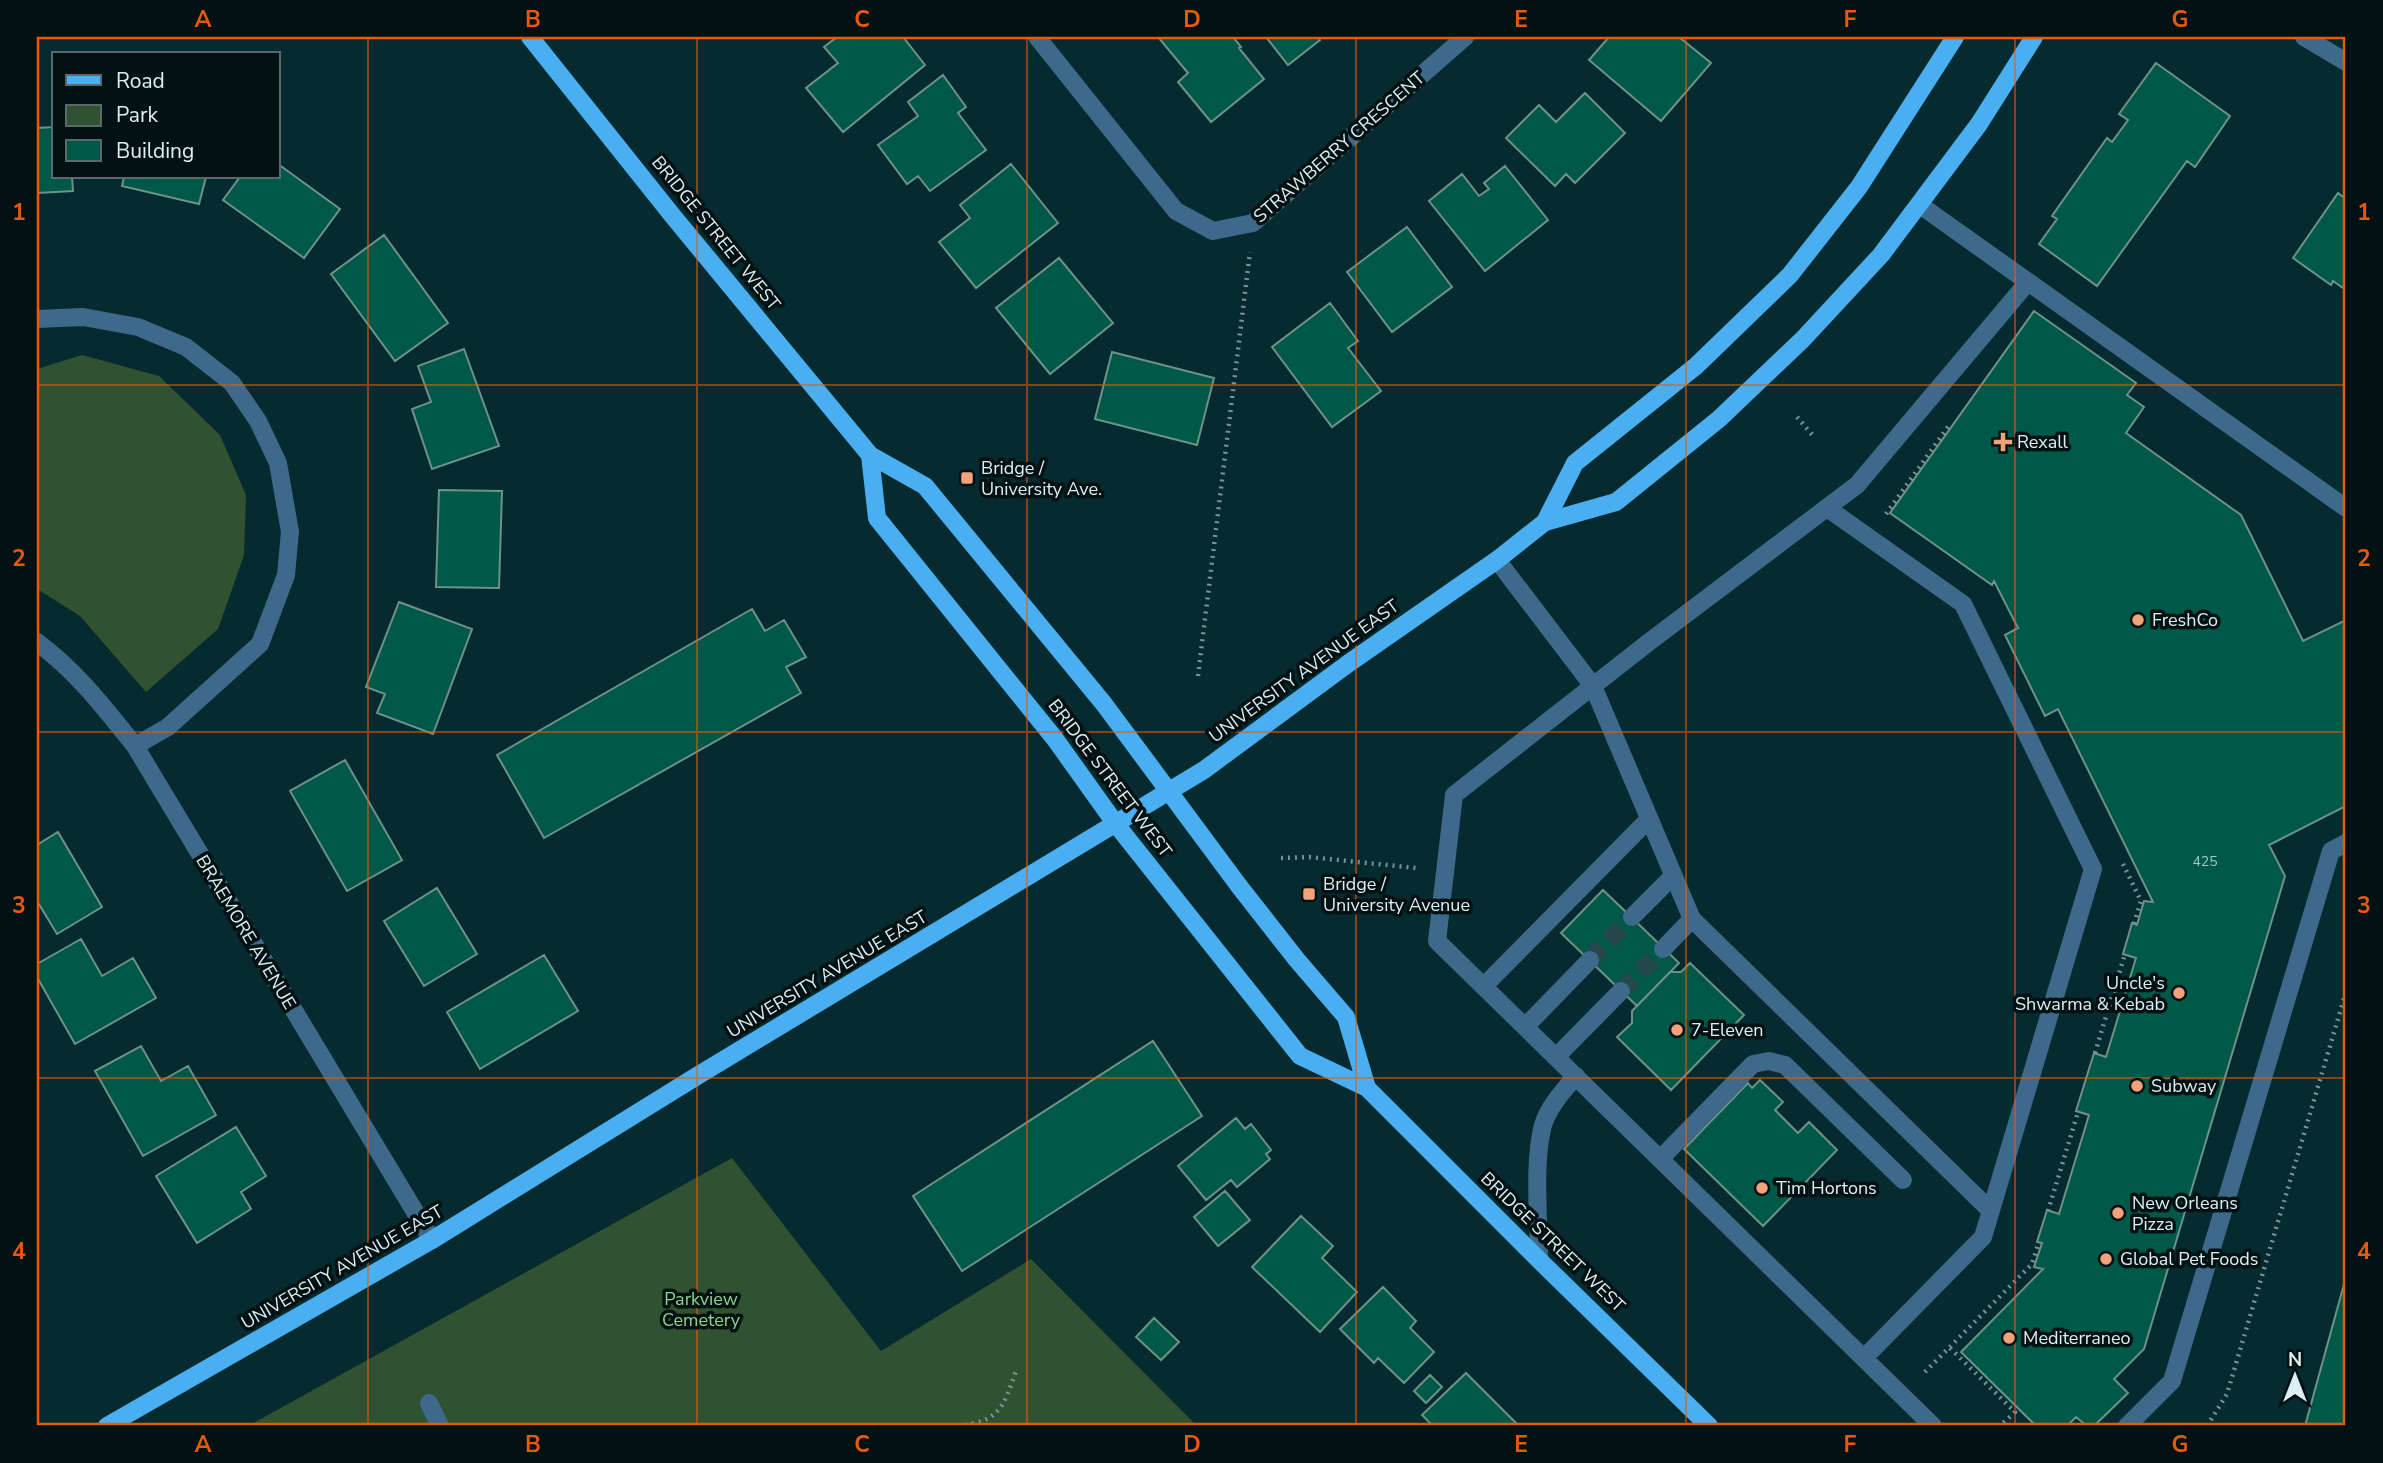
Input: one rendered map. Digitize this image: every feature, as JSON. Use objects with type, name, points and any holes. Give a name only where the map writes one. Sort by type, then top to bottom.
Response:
[{"type":"main road","name":"BRIDGE STREET WEST","points":[[530,37],[870,455],[925,486],[1104,704],[1297,960],[1346,1017],[1367,1088]]},
{"type":"main road","name":"UNIVERSITY AVENUE EAST","points":[[1545,522],[1575,463],[1696,366],[1790,275],[1859,187],[1955,37]]},
{"type":"main road","name":"UNIVERSITY AVENUE EAST","points":[[107,1426],[432,1240],[1204,770],[1349,663],[1497,560],[1545,522],[1615,502],[1719,419],[1803,339],[1881,255],[1979,124],[2034,37]]},
{"type":"main road","name":"BRIDGE STREET WEST","points":[[870,455],[877,518],[1055,739],[1115,822],[1300,1056],[1367,1088],[1709,1426]]},
{"type":"street","name":"STRAWBERRY CRESCENT","points":[[1037,37],[1176,211],[1213,230],[1253,223],[1465,37]]},
{"type":"street","points":[[2304,37],[2346,61]]},
{"type":"street","points":[[1920,205],[2346,508]]},
{"type":"street","points":[[1933,1426],[1437,941],[1454,795],[1857,485],[2028,282]]},
{"type":"street","points":[[37,319],[83,317],[138,327],[186,347],[232,383],[258,421],[278,463],[290,531],[286,575],[260,643],[168,727],[135,746]]},
{"type":"street","points":[[1827,508],[1963,604],[2093,869],[1983,1237],[1864,1358]]},
{"type":"street","points":[[1497,560],[1593,686],[1692,919],[1991,1211]]},
{"type":"street","name":"BRAEMORE AVENUE","points":[[37,642],[66,665],[100,701],[135,746],[432,1240]]},
{"type":"street","points":[[1484,986],[1649,819]]},
{"type":"street","points":[[2127,1426],[2172,1381],[2331,851],[2346,843]]},
{"type":"street","points":[[1632,917],[1673,876]]},
{"type":"street","points":[[1663,948],[1692,919]]},
{"type":"street","points":[[1525,1027],[1590,960]]},
{"type":"street","points":[[1556,1057],[1621,991]]},
{"type":"street","points":[[1660,1159],[1753,1064],[1769,1060],[1785,1065],[1903,1180]]},
{"type":"street","points":[[1539,1260],[1539,1151],[1544,1124],[1557,1098],[1576,1076]]},
{"type":"street","points":[[429,1403],[440,1426]]},
{"type":"path","points":[[1198,676],[1253,223]]},
{"type":"path","points":[[1797,418],[1815,438]]},
{"type":"path","points":[[1897,522],[1886,514],[1951,424]]},
{"type":"path","points":[[1281,858],[1309,857],[1391,866]]},
{"type":"path","points":[[2095,1053],[2125,954]]},
{"type":"path","points":[[2207,1426],[2227,1394],[2346,992]]},
{"type":"path","points":[[2048,1211],[2078,1112]]},
{"type":"path","points":[[1925,1372],[2032,1264],[2039,1242]]},
{"type":"path","points":[[1950,1348],[2015,1412],[2000,1426]]},
{"type":"path","points":[[958,1426],[981,1423],[1004,1405],[1016,1371]]},
{"type":"green space","points":[[82,355],[159,376],[220,435],[246,495],[244,555],[218,629],[146,692],[80,616],[37,589],[37,369]]},
{"type":"green space","name":"Parkview Cemetery","points":[[732,1158],[881,1351],[1031,1259],[1197,1426],[248,1426]]},
{"type":"building","points":[[837,37],[906,37],[904,38],[925,65],[843,132],[806,88],[838,63],[824,47]]},
{"type":"building","points":[[1158,37],[1233,37],[1264,79],[1211,122],[1178,82],[1188,73]]},
{"type":"building","points":[[1266,37],[1318,37],[1320,40],[1288,65]]},
{"type":"building","points":[[1609,37],[1679,37],[1711,63],[1661,121],[1589,60]]},
{"type":"building","points":[[2156,63],[2230,116],[2195,167],[2187,161],[2097,286],[2039,244],[2057,219],[2052,216],[2107,138],[2112,142],[2128,120],[2119,114]]},
{"type":"building","points":[[943,75],[966,107],[958,113],[986,150],[930,191],[918,176],[907,184],[878,145],[918,116],[908,102]]},
{"type":"building","points":[[1585,93],[1625,133],[1575,183],[1566,174],[1555,186],[1506,138],[1539,105],[1556,122]]},
{"type":"building","points":[[52,127],[52,178],[72,178],[73,191],[37,193],[37,128]]},
{"type":"building","points":[[1011,164],[1058,223],[976,288],[939,242],[970,218],[960,205]]},
{"type":"building","points":[[280,165],[340,209],[304,258],[223,200],[239,178],[280,178]]},
{"type":"building","points":[[1505,166],[1548,220],[1485,271],[1429,201],[1462,174],[1479,196],[1489,189],[1484,183]]},
{"type":"building","points":[[124,178],[206,178],[199,204],[122,186]]},
{"type":"building","points":[[2338,193],[2346,199],[2346,290],[2333,281],[2331,285],[2293,258]]},
{"type":"building","points":[[1407,227],[1452,287],[1392,332],[1347,272]]},
{"type":"building","points":[[384,235],[448,323],[395,361],[331,274]]},
{"type":"building","points":[[1059,258],[1113,323],[1050,374],[996,308]]},
{"type":"building","points":[[1330,303],[1358,341],[1348,348],[1381,391],[1332,427],[1272,347]]},
{"type":"building","points":[[2034,311],[2136,383],[2127,395],[2144,407],[2126,433],[2241,515],[2303,641],[2346,620],[2346,806],[2269,845],[2285,876],[2144,1349],[2114,1379],[2128,1393],[2094,1426],[2087,1426],[2076,1417],[2067,1426],[2036,1426],[1961,1352],[2043,1269],[2034,1267],[2042,1243],[2037,1242],[2047,1210],[2059,1214],[2089,1115],[2076,1111],[2094,1053],[2106,1057],[2136,958],[2123,954],[2132,923],[2137,925],[2144,901],[2153,902],[2058,709],[2045,716],[2005,635],[2018,628],[1994,581],[1992,585],[1890,513]]},
{"type":"building","points":[[464,349],[499,446],[432,469],[412,409],[431,402],[418,366]]},
{"type":"building","points":[[1112,352],[1214,378],[1197,445],[1095,419]]},
{"type":"building","points":[[439,490],[502,491],[499,588],[436,587]]},
{"type":"building","points":[[399,602],[472,629],[433,734],[377,713],[385,694],[366,687]]},
{"type":"building","points":[[752,609],[765,631],[784,620],[806,657],[786,667],[801,693],[544,838],[497,755]]},
{"type":"building","points":[[345,760],[402,860],[347,891],[290,791]]},
{"type":"building","points":[[58,832],[102,907],[57,934],[37,901],[37,845]]},
{"type":"building","points":[[437,888],[477,954],[424,986],[384,921]]},
{"type":"building","points":[[1603,890],[1679,963],[1637,1006],[1561,933]]},
{"type":"building","points":[[81,939],[102,976],[133,958],[156,998],[75,1044],[37,977],[37,964]]},
{"type":"building","points":[[544,955],[578,1011],[480,1069],[447,1012]]},
{"type":"building","name":"7-Eleven","points":[[1690,963],[1744,1015],[1671,1090],[1617,1037],[1632,1023],[1632,1011],[1670,972],[1681,972]]},
{"type":"building","points":[[1153,1041],[1202,1116],[962,1271],[913,1196]]},
{"type":"building","points":[[141,1046],[161,1081],[188,1066],[216,1115],[143,1156],[95,1071]]},
{"type":"building","name":"Tim Hortons","points":[[1760,1080],[1783,1102],[1775,1110],[1798,1133],[1809,1122],[1837,1150],[1763,1226],[1684,1149],[1748,1083],[1752,1088]]},
{"type":"building","points":[[1236,1118],[1245,1129],[1251,1124],[1271,1150],[1266,1154],[1270,1159],[1237,1187],[1231,1180],[1206,1200],[1178,1166]]},
{"type":"building","points":[[236,1127],[266,1176],[241,1192],[251,1209],[197,1243],[156,1176]]},
{"type":"building","points":[[1225,1191],[1250,1220],[1218,1246],[1194,1217]]},
{"type":"building","points":[[1301,1216],[1333,1246],[1322,1258],[1357,1292],[1320,1332],[1252,1267]]},
{"type":"building","points":[[2346,1277],[2346,1426],[2305,1426]]},
{"type":"building","points":[[1383,1287],[1416,1321],[1410,1328],[1434,1352],[1404,1383],[1378,1358],[1374,1363],[1340,1329]]},
{"type":"building","points":[[1154,1318],[1179,1342],[1161,1360],[1136,1337]]},
{"type":"building","points":[[1466,1373],[1519,1426],[1433,1426],[1422,1415]]},
{"type":"building","points":[[1430,1375],[1442,1387],[1426,1403],[1414,1391]]},
{"type":"tunnel","points":[[1590,960],[1632,917]]},
{"type":"tunnel","points":[[1621,991],[1663,949]]},
{"type":"place","name":"Rexall","points":[[2003,442]]},
{"type":"place","name":"Bridge / University Ave.","points":[[967,478]]},
{"type":"place","name":"FreshCo","points":[[2138,620]]},
{"type":"place","name":"Bridge / University Avenue","points":[[1309,894]]},
{"type":"place","name":"Uncle's Shwarma & Kebab","points":[[2179,993]]},
{"type":"place","name":"7-Eleven","points":[[1677,1030]]},
{"type":"place","name":"Subway","points":[[2137,1086]]},
{"type":"place","name":"Tim Hortons","points":[[1762,1188]]},
{"type":"place","name":"New Orleans Pizza","points":[[2118,1213]]},
{"type":"place","name":"Global Pet Foods","points":[[2106,1259]]},
{"type":"place","name":"Mediterraneo","points":[[2009,1338]]}]
